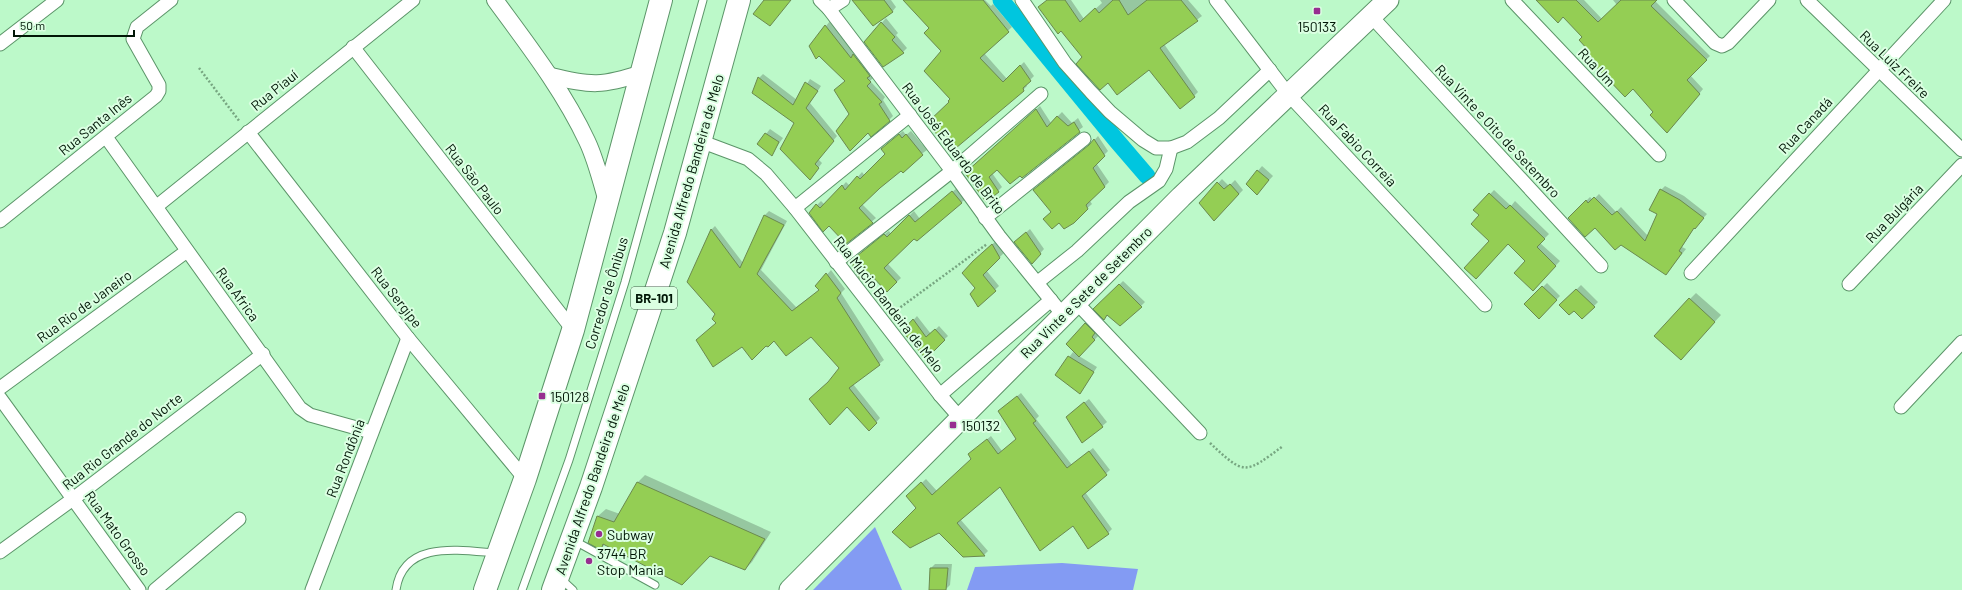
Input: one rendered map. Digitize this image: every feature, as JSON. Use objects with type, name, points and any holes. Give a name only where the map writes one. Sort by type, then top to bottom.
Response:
[{"type":"highway","points":[[485,590],[525,478],[573,330],[661,0]]},
{"type":"highway","name":"Avenida Alfredo Bandeira de Melo","points":[[561,586],[572,540],[592,487],[658,285],[739,0]]},
{"type":"main road","name":"Rua Vinte e Sete de Setembro","points":[[790,590],[960,418],[1063,306],[1174,204],[1288,94],[1325,62],[1388,0]]},
{"type":"street","points":[[0,44],[57,0]]},
{"type":"street","name":"Rua Santa Inês","points":[[0,221],[156,96],[159,91],[159,85],[133,39],[137,27],[171,0]]},
{"type":"street","name":"Rua Piauí","points":[[157,206],[413,0]]},
{"type":"street","points":[[495,0],[551,76],[587,141],[608,203]]},
{"type":"street","points":[[825,5],[843,0]]},
{"type":"street","points":[[1022,0],[1065,63],[1110,112],[1156,148],[1171,148],[1187,142],[1219,118],[1270,70]]},
{"type":"street","name":"Rua Fabio Correia","points":[[1216,0],[1288,94],[1485,305]]},
{"type":"street","name":"Rua Um","points":[[1512,0],[1659,155]]},
{"type":"street","points":[[1674,0],[1715,43],[1722,46],[1728,44],[1769,0]]},
{"type":"street","name":"Rua Luiz Freire","points":[[1807,0],[1962,150]]},
{"type":"street","name":"Rua Canadá","points":[[1691,273],[1944,0]]},
{"type":"street","name":"Rua José Eduardo de Brito","points":[[825,5],[910,115],[985,218],[1038,282],[1200,434]]},
{"type":"street","name":"Rua Vinte e Oito de Setembro","points":[[1371,16],[1601,266]]},
{"type":"street","name":"Rua São Paulo","points":[[353,47],[573,330]]},
{"type":"street","points":[[551,76],[580,82],[600,84],[615,82],[642,73]]},
{"type":"street","points":[[836,262],[952,171],[1041,94]]},
{"type":"street","points":[[795,208],[910,115]]},
{"type":"street","name":"Rua Sergipe","points":[[248,132],[408,338],[525,478]]},
{"type":"street","name":"Rua Africa","points":[[106,137],[304,412],[371,432]]},
{"type":"street","points":[[985,218],[1084,139]]},
{"type":"street","name":"Rua Múcio Bandeira de Melo","points":[[700,141],[748,159],[766,174],[795,208],[940,395],[960,418]]},
{"type":"street","points":[[1038,282],[1077,251],[1129,202],[1159,181],[1166,169],[1171,148]]},
{"type":"street","name":"Rua Bulgária","points":[[1849,284],[1962,165]]},
{"type":"street","name":"Rua Rio de Janeiro","points":[[0,388],[187,251]]},
{"type":"street","points":[[940,395],[1063,306]]},
{"type":"street","name":"Rua Rondônia","points":[[312,590],[408,338]]},
{"type":"street","points":[[1901,407],[1962,342]]},
{"type":"street","name":"Rua Rio Grande do Norte","points":[[0,552],[74,499],[263,354]]},
{"type":"street","name":"Rua Mato Grosso","points":[[0,398],[139,590]]},
{"type":"street","points":[[155,590],[239,519]]},
{"type":"lane","name":"Corredor de Ônibus","points":[[522,590],[568,460],[624,282],[703,0]]},
{"type":"lane","points":[[572,540],[656,585]]},
{"type":"lane","points":[[396,590],[397,581],[404,570],[414,560],[427,553],[449,549],[499,553]]},
{"type":"path","points":[[199,68],[248,132]]},
{"type":"path","points":[[882,321],[999,236]]},
{"type":"path","points":[[1200,434],[1231,463],[1244,468],[1256,466],[1283,446]]},
{"type":"shaded area","points":[[875,527],[902,590],[813,590]]},
{"type":"shaded area","points":[[1062,563],[1138,569],[1133,590],[967,590],[975,567]]},
{"type":"building","points":[[764,0],[791,0],[770,26],[753,14]]},
{"type":"building","points":[[852,0],[884,0],[893,12],[873,26]]},
{"type":"building","points":[[903,0],[983,0],[1009,32],[980,58],[1003,82],[1020,65],[1031,81],[1023,88],[1024,91],[950,153],[928,122],[949,102],[948,101],[950,99],[924,71],[941,51],[924,33],[929,28]]},
{"type":"building","points":[[1047,0],[1065,0],[1080,22],[1095,8],[1099,13],[1113,0],[1119,0],[1128,15],[1147,0],[1181,0],[1198,21],[1160,48],[1195,97],[1180,109],[1149,70],[1117,95],[1108,83],[1100,90],[1076,64],[1082,57],[1061,31],[1058,34],[1038,7]]},
{"type":"building","points":[[1536,0],[1576,0],[1598,22],[1621,0],[1657,0],[1651,6],[1707,60],[1687,80],[1700,94],[1667,133],[1650,115],[1653,112],[1633,89],[1625,97],[1585,55],[1589,51],[1579,40],[1582,37],[1563,17],[1558,23]]},
{"type":"building","points":[[881,22],[895,37],[892,40],[904,53],[883,67],[864,42]]},
{"type":"building","points":[[825,25],[851,58],[853,54],[870,76],[867,78],[871,82],[867,86],[882,102],[879,104],[890,121],[871,137],[868,133],[850,151],[836,131],[849,114],[834,90],[845,81],[819,56],[816,59],[809,46]]},
{"type":"building","points":[[758,77],[793,105],[805,82],[818,91],[806,108],[834,141],[815,164],[819,168],[810,180],[780,149],[794,123],[752,93]]},
{"type":"building","points":[[1036,109],[1047,127],[1057,116],[1068,126],[1074,122],[1080,132],[1022,178],[1020,176],[1010,184],[997,170],[989,177],[999,192],[986,202],[965,173]]},
{"type":"building","points":[[765,133],[779,142],[772,156],[757,144]]},
{"type":"building","points":[[899,134],[902,138],[906,134],[923,155],[903,173],[901,171],[880,188],[859,208],[873,223],[846,244],[829,226],[823,232],[809,213],[816,204],[820,208],[842,185],[845,190],[857,176],[860,179],[885,154],[881,149]]},
{"type":"building","points":[[1094,139],[1105,156],[1093,168],[1105,187],[1086,205],[1088,209],[1074,223],[1064,229],[1059,223],[1052,229],[1043,219],[1051,212],[1033,190],[1089,145]]},
{"type":"building","points":[[1257,170],[1269,180],[1257,195],[1246,184]]},
{"type":"building","points":[[1217,182],[1224,189],[1230,184],[1239,194],[1214,221],[1199,203]]},
{"type":"building","points":[[1660,189],[1680,200],[1704,218],[1695,229],[1694,228],[1679,251],[1682,253],[1666,275],[1621,245],[1615,250],[1595,228],[1585,237],[1568,218],[1586,200],[1588,203],[1594,197],[1612,215],[1617,211],[1645,241],[1657,214],[1649,210]]},
{"type":"building","points":[[952,191],[962,203],[917,241],[914,239],[884,268],[897,282],[887,292],[868,272],[860,279],[853,268],[853,263],[859,259],[857,256],[884,234],[887,237],[909,215],[915,222]]},
{"type":"building","points":[[1489,193],[1506,209],[1510,205],[1545,239],[1537,247],[1556,266],[1533,291],[1514,273],[1525,261],[1508,244],[1476,279],[1464,268],[1489,241],[1471,224],[1479,215],[1473,210]]},
{"type":"building","points":[[764,215],[784,225],[757,274],[792,311],[819,290],[815,286],[826,273],[841,293],[837,298],[880,365],[849,388],[877,423],[869,431],[847,407],[830,425],[809,399],[828,382],[839,368],[811,337],[786,356],[774,341],[768,347],[766,346],[752,360],[742,347],[713,367],[696,340],[716,323],[712,319],[715,314],[687,282],[711,229],[740,268]]},
{"type":"building","points":[[1026,232],[1041,254],[1032,264],[1014,242]]},
{"type":"building","points":[[992,244],[1000,258],[983,275],[996,291],[978,307],[970,294],[975,288],[962,273]]},
{"type":"building","points":[[1119,284],[1142,307],[1120,326],[1107,315],[1104,320],[1093,309]]},
{"type":"building","points":[[1542,286],[1557,300],[1539,319],[1524,304]]},
{"type":"building","points":[[1576,289],[1595,307],[1582,319],[1574,311],[1569,315],[1559,305]]},
{"type":"building","points":[[1689,298],[1715,322],[1681,360],[1654,336]]},
{"type":"building","points":[[913,319],[926,337],[935,329],[945,340],[926,359],[902,331]]},
{"type":"building","points":[[1085,323],[1095,333],[1092,337],[1095,340],[1079,357],[1066,344]]},
{"type":"building","points":[[1068,356],[1094,372],[1080,394],[1055,375]]},
{"type":"building","points":[[1017,396],[1036,421],[1033,423],[1067,468],[1089,451],[1107,475],[1082,496],[1109,534],[1088,549],[1073,526],[1040,551],[1000,487],[957,523],[985,556],[963,557],[939,533],[910,548],[892,532],[916,508],[906,496],[921,482],[932,495],[971,459],[968,454],[987,439],[998,454],[1016,439],[998,411]]},
{"type":"building","points":[[1084,402],[1103,427],[1082,443],[1066,417]]},
{"type":"building","points":[[637,482],[765,539],[745,570],[710,556],[682,585],[603,544],[601,550],[588,543],[597,516],[614,522]]},
{"type":"building","points":[[930,568],[948,568],[946,590],[929,590]]},
{"type":"waterway","points":[[1001,0],[1147,176]]},
{"type":"place","name":"150133","points":[[1317,11]]},
{"type":"place","name":"150128","points":[[542,396]]},
{"type":"place","name":"150132","points":[[953,425]]},
{"type":"place","name":"Subway","points":[[599,534]]},
{"type":"place","name":"3744 BR Stop Mania","points":[[589,561]]}]
